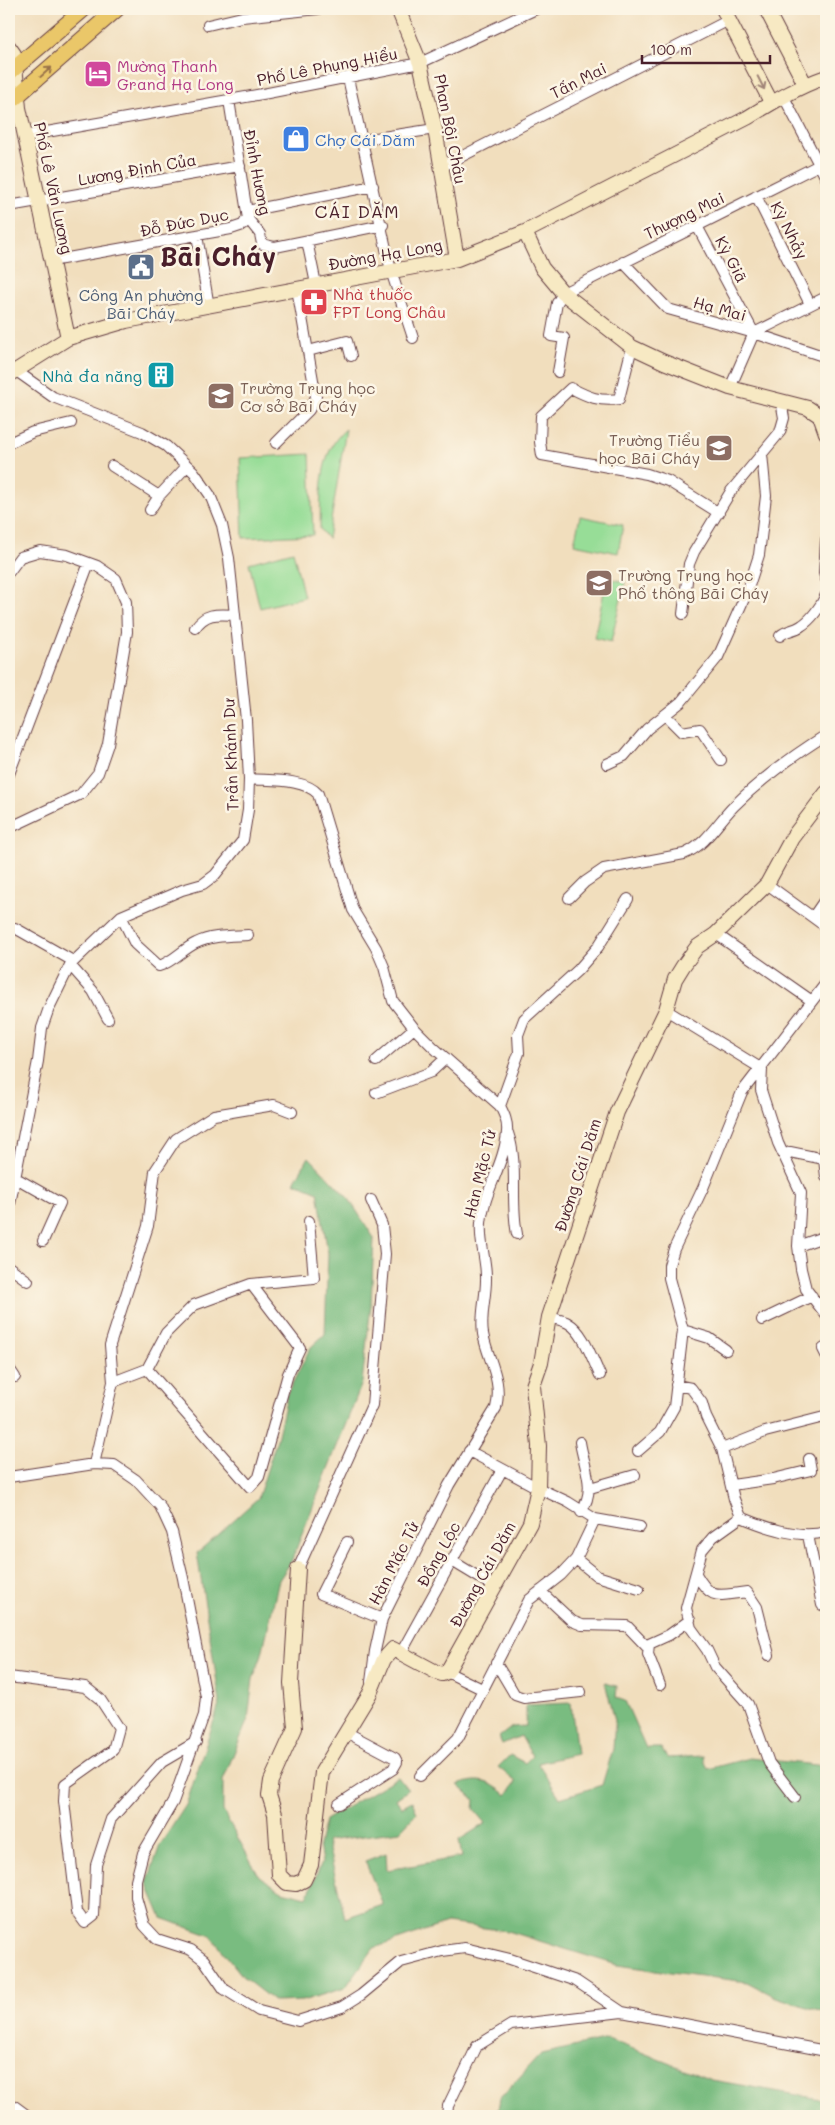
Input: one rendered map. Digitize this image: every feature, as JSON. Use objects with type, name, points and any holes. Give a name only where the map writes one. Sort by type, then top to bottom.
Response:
[{"type":"main road","points":[[12,71],[84,9]]},
{"type":"main road","points":[[13,100],[117,9]]},
{"type":"street","points":[[208,25],[242,17],[318,9]]},
{"type":"street","name":"Phan Bội Châu","points":[[398,9],[420,63],[434,129],[457,259]]},
{"type":"street","name":"Phố Lê Phụng Hiểu","points":[[24,136],[229,100],[420,63],[536,9]]},
{"type":"street","points":[[766,9],[805,84]]},
{"type":"street","points":[[726,14],[771,102]]},
{"type":"street","name":"Tấn Mai","points":[[441,168],[726,14]]},
{"type":"street","name":"Phố Lê Văn Lương","points":[[9,47],[14,54],[12,71],[13,100],[40,201],[68,338]]},
{"type":"street","name":"Đường Hạ Long","points":[[751,116],[771,102],[805,84],[826,77]]},
{"type":"street","name":"Đường Hạ Long","points":[[12,372],[68,338],[126,322],[209,307],[316,284],[457,259],[525,232],[751,116],[786,101],[826,77]]},
{"type":"street","points":[[348,78],[383,225],[391,271],[413,338]]},
{"type":"street","name":"Đỉnh Hương","points":[[229,100],[248,220],[260,234],[262,244],[275,247],[383,225]]},
{"type":"street","points":[[786,101],[826,178]]},
{"type":"street","points":[[362,140],[434,129]]},
{"type":"street","name":"Thượng Mai","points":[[563,293],[819,165]]},
{"type":"street","name":"Lương Định Của","points":[[9,206],[240,166]]},
{"type":"street","name":"Đỗ Đức Dục","points":[[51,261],[231,229],[243,225],[248,220],[252,210],[373,186]]},
{"type":"street","name":"Kỳ Nhảy","points":[[756,196],[810,304]]},
{"type":"street","name":"Kỳ Giã","points":[[697,226],[754,333]]},
{"type":"street","points":[[525,232],[542,268],[563,293],[632,347],[730,388],[808,408],[823,415],[826,433]]},
{"type":"street","points":[[197,235],[209,307]]},
{"type":"street","points":[[307,241],[316,284]]},
{"type":"street","name":"Hạ Mai","points":[[623,262],[668,310],[754,333],[826,357]]},
{"type":"street","points":[[276,444],[309,410],[316,397],[297,289]]},
{"type":"street","points":[[558,372],[564,338],[551,336],[557,303],[563,293]]},
{"type":"street","points":[[730,388],[754,333],[826,297]]},
{"type":"street","points":[[308,351],[347,341],[351,356]]},
{"type":"street","points":[[632,347],[619,399],[604,402],[588,397],[572,388],[541,416],[540,442],[542,455],[647,474],[668,481],[719,513]]},
{"type":"street","name":"Trần Khánh Dư","points":[[9,1209],[42,1028],[49,1008],[71,963],[121,916],[182,890],[203,884],[215,875],[243,840],[248,810],[249,780],[246,720],[229,558],[222,525],[210,494],[187,466],[166,446],[142,432],[53,397],[12,372]]},
{"type":"street","points":[[683,614],[689,564],[694,552],[731,491],[780,432],[784,418],[781,401]]},
{"type":"street","points":[[9,443],[33,432],[71,423]]},
{"type":"street","points":[[607,764],[624,756],[647,729],[666,716],[681,702],[718,657],[747,592],[760,555],[766,496],[762,454]]},
{"type":"street","points":[[112,466],[159,496]]},
{"type":"street","points":[[150,510],[159,496],[187,466]]},
{"type":"street","points":[[826,540],[824,573],[826,579]]},
{"type":"street","points":[[9,572],[20,557],[40,551],[67,555],[89,564],[116,578],[126,602],[127,632],[108,744],[98,773],[81,794],[9,828]]},
{"type":"street","points":[[9,774],[89,564]]},
{"type":"street","points":[[780,636],[786,631],[800,627],[822,603],[826,595]]},
{"type":"street","points":[[195,628],[201,619],[209,614],[235,615]]},
{"type":"street","points":[[666,716],[682,732],[700,729],[721,760]]},
{"type":"street","points":[[569,898],[585,882],[604,869],[679,855],[694,849],[733,806],[805,748],[826,735]]},
{"type":"street","points":[[249,780],[295,783],[313,788],[318,794],[353,910],[376,948],[393,1001],[414,1028],[500,1106],[519,1053],[518,1035],[524,1019],[578,970],[598,947],[628,899]]},
{"type":"street","name":"Đường Cái Dăm","points":[[447,1672],[530,1523],[538,1488],[539,1446],[533,1386],[541,1363],[549,1318],[607,1134],[666,1010],[675,980],[683,966],[697,947],[716,934],[767,884],[792,838],[826,793]]},
{"type":"street","points":[[767,884],[826,927]]},
{"type":"street","points":[[813,917],[826,898]]},
{"type":"street","points":[[121,916],[135,944],[159,966],[209,938],[248,935]]},
{"type":"street","points":[[15,928],[71,963],[93,991],[108,1019]]},
{"type":"street","points":[[716,934],[812,1001]]},
{"type":"street","points":[[638,1451],[660,1432],[674,1407],[684,1330],[680,1310],[671,1290],[669,1265],[742,1092],[762,1069],[826,983]]},
{"type":"street","points":[[666,1010],[762,1069]]},
{"type":"street","points":[[376,1061],[414,1028]]},
{"type":"street","points":[[376,1093],[431,1072],[446,1058]]},
{"type":"street","points":[[762,1069],[761,1090],[784,1156],[801,1194],[798,1246],[801,1269],[806,1288],[826,1315]]},
{"type":"street","points":[[94,1464],[113,1382],[110,1345],[148,1226],[155,1171],[176,1139],[214,1116],[274,1105],[292,1112]]},
{"type":"street","name":"Hàn Mặc Tử","points":[[370,1692],[374,1651],[382,1618],[469,1451],[496,1408],[499,1397],[497,1376],[484,1335],[482,1317],[486,1280],[481,1240],[481,1222],[507,1132],[506,1120],[500,1106]]},
{"type":"street","points":[[507,1132],[514,1160],[514,1206],[517,1234]]},
{"type":"street","points":[[826,1138],[824,1159],[826,1177]]},
{"type":"street","points":[[784,1156],[790,1152],[824,1159]]},
{"type":"street","points":[[16,1178],[60,1203],[43,1241]]},
{"type":"street","points":[[371,1200],[382,1225],[386,1254],[372,1405],[298,1569],[291,1683],[295,1728],[270,1782],[269,1795],[275,1814],[279,1875],[287,1883],[296,1884],[304,1880],[311,1865],[322,1772],[370,1692],[376,1674],[389,1652],[393,1649],[436,1672],[442,1674],[447,1672],[482,1689]]},
{"type":"street","points":[[113,1382],[147,1370],[166,1333],[194,1305],[251,1284],[314,1278],[309,1221]]},
{"type":"street","points":[[798,1246],[826,1236]]},
{"type":"street","points":[[9,1267],[28,1281]]},
{"type":"street","points":[[147,1370],[250,1487],[258,1476],[288,1374],[300,1348],[251,1284]]},
{"type":"street","points":[[762,1320],[812,1296]]},
{"type":"street","points":[[549,1318],[568,1323],[573,1327],[581,1338],[600,1375]]},
{"type":"street","points":[[684,1330],[708,1338],[726,1350]]},
{"type":"street","points":[[826,1347],[823,1349],[826,1355]]},
{"type":"street","points":[[676,1385],[691,1388],[702,1403],[706,1417],[722,1449],[741,1517]]},
{"type":"street","points":[[722,1449],[759,1434],[824,1417]]},
{"type":"street","points":[[580,1442],[590,1488],[587,1503],[581,1512]]},
{"type":"street","points":[[469,1451],[502,1470],[568,1502],[581,1512],[595,1519],[640,1527]]},
{"type":"street","points":[[732,1486],[773,1480],[812,1470],[809,1459]]},
{"type":"street","points":[[9,1478],[94,1464],[114,1465],[136,1480],[160,1506],[172,1532],[206,1697],[204,1715],[196,1742],[173,1802],[143,1853],[136,1880],[136,1897],[144,1925],[157,1939],[190,1950],[204,1960],[224,1989],[260,2011],[298,2021],[342,2007],[361,1995],[402,1962],[442,1951],[465,1948],[510,1959],[576,1982],[622,2012]]},
{"type":"street","name":"Đồng Lộc","points":[[401,1653],[502,1470]]},
{"type":"street","points":[[590,1488],[635,1474]]},
{"type":"street","points":[[741,1517],[780,1530],[808,1535],[826,1532]]},
{"type":"street","points":[[741,1517],[713,1537],[702,1550],[686,1608],[691,1628],[707,1650],[715,1667],[748,1704],[769,1763],[795,1797]]},
{"type":"street","points":[[420,1776],[458,1738],[529,1600],[561,1575],[576,1559],[595,1519]]},
{"type":"street","points":[[808,1535],[822,1605]]},
{"type":"street","points":[[347,1542],[321,1594],[382,1618]]},
{"type":"street","points":[[576,1559],[597,1576],[639,1589]]},
{"type":"street","points":[[452,1561],[495,1587]]},
{"type":"street","points":[[696,1574],[706,1591],[716,1596],[747,1592],[757,1607],[769,1655]]},
{"type":"street","points":[[540,1592],[572,1621],[582,1625],[627,1626],[648,1648]]},
{"type":"street","points":[[660,1685],[648,1654],[649,1644],[669,1636],[690,1620]]},
{"type":"street","points":[[496,1663],[515,1695],[524,1698],[581,1692]]},
{"type":"street","points":[[9,1677],[85,1687],[100,1699],[119,1728],[113,1750],[65,1784],[64,1801],[77,1912],[85,1923],[94,1916],[96,1866],[111,1819],[162,1762],[196,1742]]},
{"type":"street","points":[[339,1804],[393,1769],[397,1762],[395,1758],[346,1732]]},
{"type":"street","points":[[447,2116],[448,2106],[476,2046],[511,2025],[622,2012],[826,2051]]},
{"type":"street","points":[[9,2102],[28,2116]]},
{"type":"green space","points":[[346,429],[328,539],[320,529],[323,475],[330,450]]},
{"type":"green space","points":[[310,454],[313,535],[243,538],[240,458]]},
{"type":"green space","points":[[580,516],[623,525],[618,553],[574,544]]},
{"type":"green space","points":[[293,551],[304,597],[260,608],[249,563]]},
{"type":"green space","points":[[607,578],[625,582],[611,642],[594,638]]},
{"type":"green space","points":[[309,1157],[349,1199],[374,1238],[371,1305],[362,1383],[291,1562],[279,1580],[261,1658],[253,1679],[248,1719],[223,1780],[223,1811],[259,1876],[282,1891],[307,1897],[322,1862],[319,1845],[325,1820],[398,1777],[408,1790],[396,1799],[401,1807],[412,1801],[417,1813],[400,1831],[327,1841],[345,1918],[383,1905],[365,1861],[386,1853],[387,1870],[462,1857],[459,1840],[486,1823],[474,1809],[475,1800],[458,1785],[473,1781],[484,1782],[495,1786],[507,1795],[516,1782],[498,1767],[510,1755],[525,1763],[532,1756],[521,1736],[502,1744],[499,1737],[512,1727],[526,1726],[526,1705],[571,1703],[577,1754],[538,1763],[560,1798],[602,1785],[613,1749],[615,1720],[605,1683],[617,1686],[616,1698],[625,1701],[646,1748],[661,1748],[667,1758],[703,1756],[708,1769],[749,1758],[826,1766],[826,2013],[776,1997],[747,1982],[617,1965],[507,1931],[447,1923],[374,1948],[345,1988],[302,2001],[275,2002],[244,1978],[211,1936],[162,1918],[147,1883],[160,1845],[186,1805],[220,1702],[197,1553],[258,1498],[277,1439],[288,1392],[311,1347],[325,1334],[328,1253],[318,1192],[294,1182]]},
{"type":"green space","points":[[608,2039],[712,2080],[826,2100],[826,2116],[497,2116],[500,2098],[541,2054]]},
{"type":"place","name":"Mường Thanh Grand Hạ Long","points":[[98,74]]},
{"type":"place","name":"Chợ Cái Dăm","points":[[296,139]]},
{"type":"place","name":"Công An phường Bãi Cháy","points":[[141,267]]},
{"type":"place","name":"Nhà thuốc FPT Long Châu","points":[[314,302]]},
{"type":"place","name":"Nhà đa năng","points":[[161,375]]},
{"type":"place","name":"Trường Trung học Cơ sở Bãi Cháy","points":[[221,396]]},
{"type":"place","name":"Trường Tiểu học Bãi Cháy","points":[[719,448]]},
{"type":"place","name":"Trường Trung học Phổ thông Bãi Cháy","points":[[599,583]]},
{"type":"district","name":"CÁI DĂM","points":[[357,211]]},
{"type":"district","name":"Bãi Cháy","points":[[218,256]]}]
